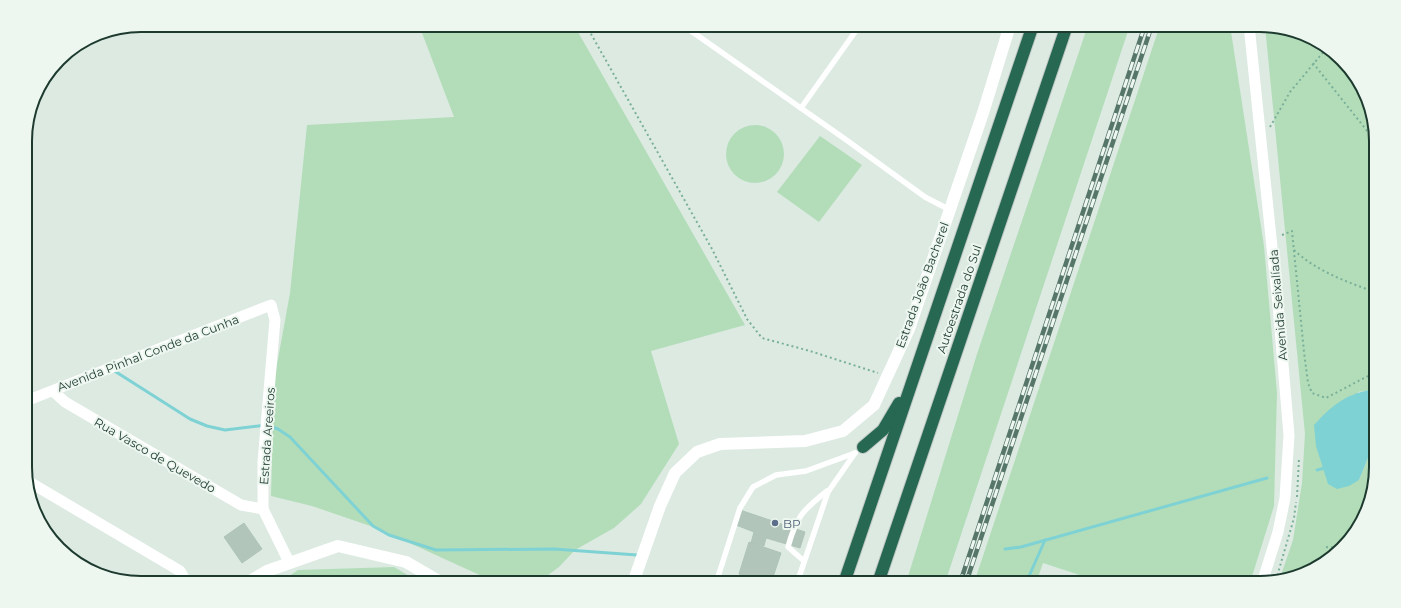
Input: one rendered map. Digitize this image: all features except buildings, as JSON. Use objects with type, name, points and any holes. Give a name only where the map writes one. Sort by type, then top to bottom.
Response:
[{"type":"highway","name":"Autoestrada do Sul","points":[[846,576],[1031,32]]},
{"type":"highway","name":"Autoestrada do Sul","points":[[880,576],[1065,32]]},
{"type":"highway","points":[[859,450],[883,430],[898,406],[918,362]]},
{"type":"street","name":"Estrada João Bacherel","points":[[635,576],[660,506],[675,473],[697,452],[720,444],[805,441],[843,431],[874,405],[909,329],[983,113],[1008,32]]},
{"type":"street","name":"Avenida Seixalíada","points":[[1250,32],[1278,305],[1289,435],[1285,498],[1278,532],[1264,576]]},
{"type":"street","name":"Avenida Pinhal Conde da Cunha","points":[[32,399],[271,305]]},
{"type":"street","name":"Estrada Areeiros","points":[[271,305],[275,320],[263,462],[263,509],[289,562]]},
{"type":"street","name":"Rua Vasco de Quevedo","points":[[53,391],[65,402],[241,505],[263,509]]},
{"type":"street","points":[[34,485],[180,572],[183,576]]},
{"type":"street","points":[[258,576],[266,571],[289,562],[338,546],[406,562],[430,576]]},
{"type":"lane","points":[[693,32],[925,197],[950,210]]},
{"type":"lane","points":[[801,108],[855,32]]},
{"type":"lane","points":[[804,561],[788,547],[793,532],[805,510],[829,490],[859,450]]},
{"type":"lane","points":[[720,576],[740,508],[753,487],[776,476],[806,471],[859,450]]},
{"type":"lane","points":[[799,576],[815,525],[829,490]]},
{"type":"path","points":[[590,32],[712,249],[747,319],[762,338],[810,351],[887,376]]},
{"type":"path","points":[[1270,127],[1290,92],[1323,52]]},
{"type":"path","points":[[1313,63],[1368,133]]},
{"type":"path","points":[[1281,236],[1292,231],[1308,383],[1312,393],[1326,398],[1368,376],[1369,373]]},
{"type":"path","points":[[1294,249],[1307,262],[1323,271],[1369,289]]},
{"type":"path","points":[[1326,547],[1333,548]]},
{"type":"green space","points":[[422,32],[578,32],[745,325],[651,351],[679,444],[641,504],[614,528],[575,550],[559,567],[547,576],[482,576],[379,529],[312,506],[271,496],[274,381],[290,293],[307,125],[454,117]]},
{"type":"green space","points":[[1086,32],[1128,32],[947,576],[908,576],[977,354]]},
{"type":"green space","points":[[1158,32],[1231,32],[1264,246],[1277,393],[1274,506],[1252,576],[1083,576],[1043,563],[1038,576],[976,576]]},
{"type":"green space","points":[[1266,32],[1281,34],[1302,40],[1326,54],[1337,64],[1347,75],[1361,99],[1368,127],[1369,141],[1369,390],[1358,392],[1359,480],[1369,455],[1367,488],[1361,509],[1351,528],[1342,539],[1321,558],[1308,565],[1281,574],[1293,540],[1302,483],[1305,434]]},
{"type":"green space","points":[[755,125],[766,127],[776,133],[782,143],[784,154],[782,165],[776,175],[766,181],[755,183],[744,181],[734,175],[728,165],[726,154],[728,143],[734,133],[744,127]]},
{"type":"green space","points":[[820,136],[862,165],[819,222],[777,192]]},
{"type":"green space","points":[[394,567],[409,576],[289,576],[298,570]]},
{"type":"water","points":[[1369,390],[1369,455],[1359,480],[1349,486],[1337,489],[1328,484],[1316,446],[1314,425],[1334,405],[1357,393]]},
{"type":"waterway","points":[[113,370],[190,419],[207,426],[225,430],[267,425],[278,429],[290,437],[373,526],[389,535],[436,550],[554,549],[637,555]]},
{"type":"waterway","points":[[1317,470],[1325,468]]},
{"type":"waterway","points":[[1005,549],[1021,547],[1267,478]]},
{"type":"waterway","points":[[1029,576],[1045,540]]},
{"type":"railway","points":[[962,576],[1143,32]]},
{"type":"railway","points":[[968,576],[1150,32]]},
{"type":"place","name":"BP","points":[[775,523]]}]
